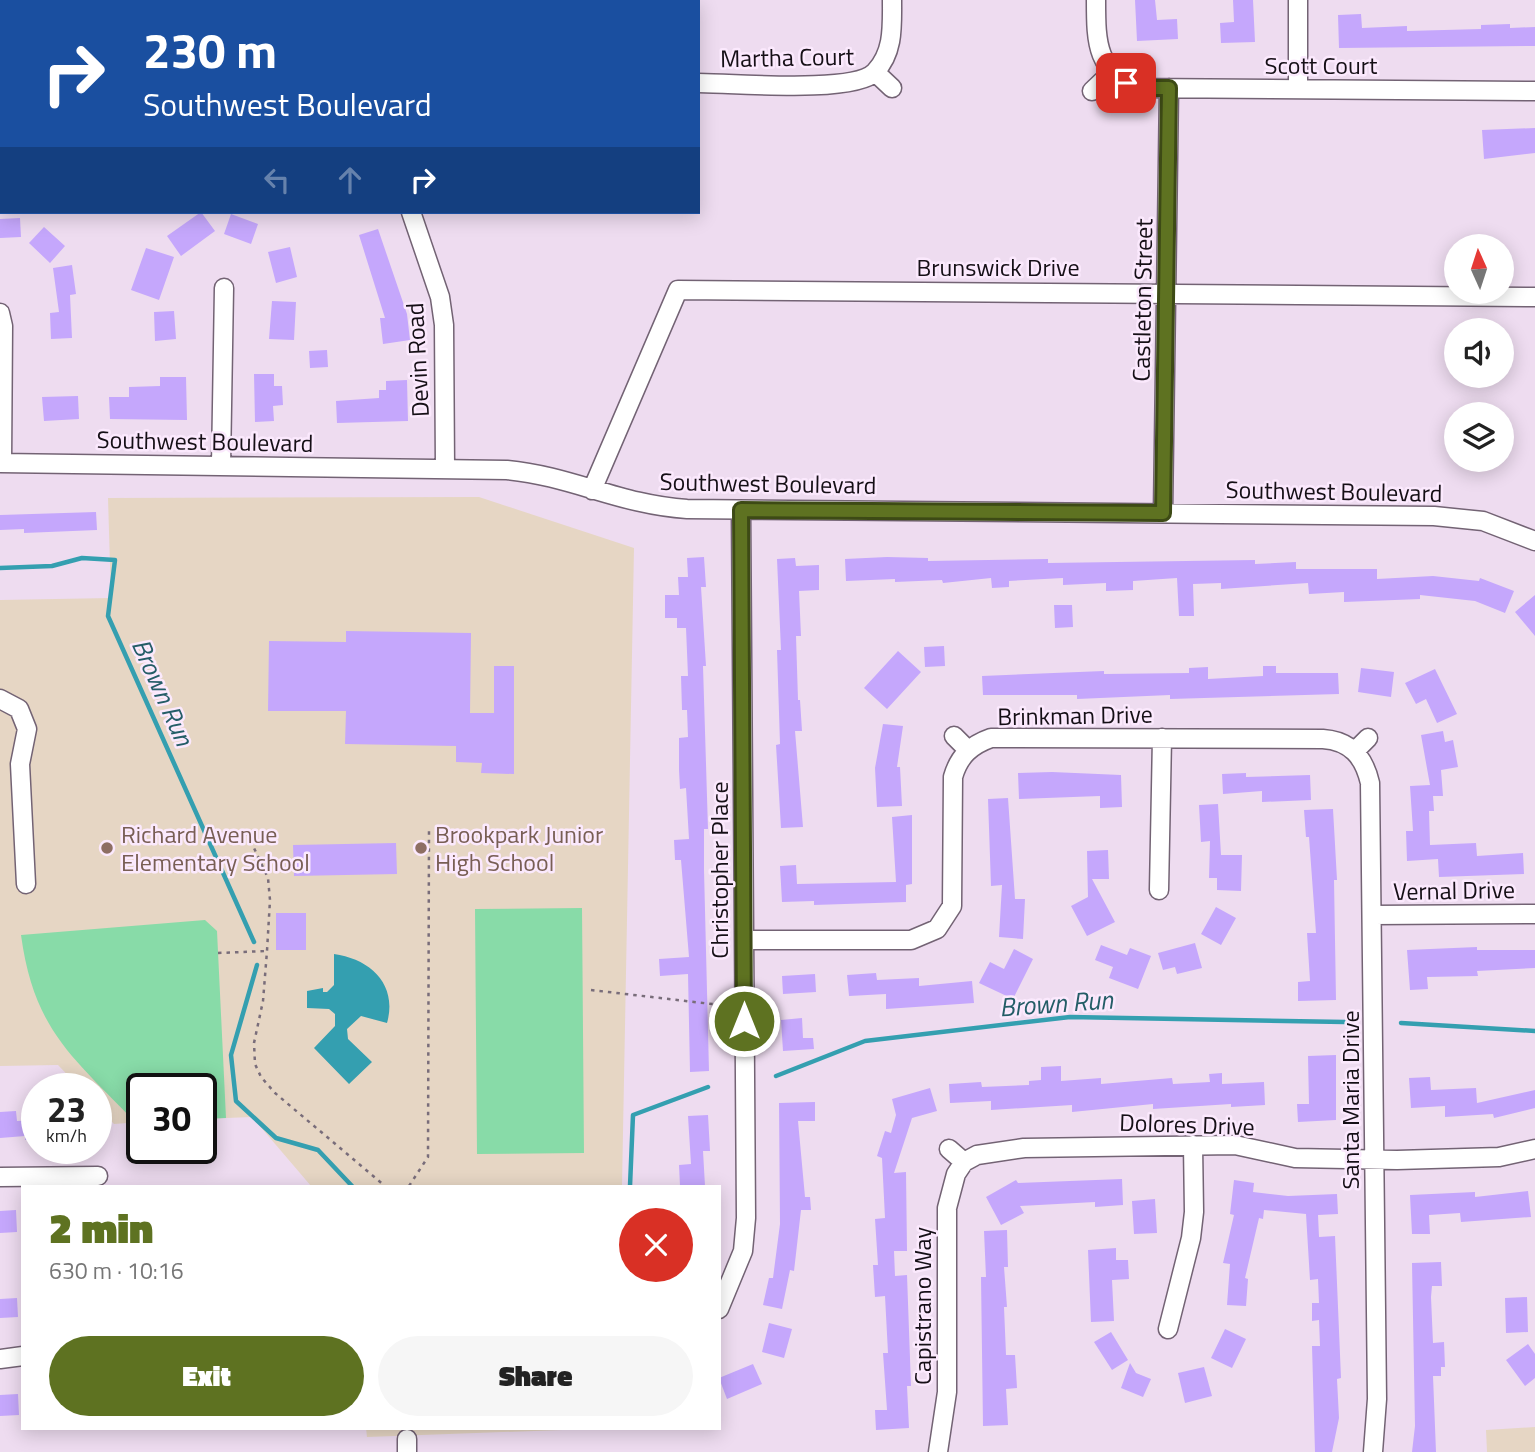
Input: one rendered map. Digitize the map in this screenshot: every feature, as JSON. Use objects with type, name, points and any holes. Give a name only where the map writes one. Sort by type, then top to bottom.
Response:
[{"type":"street","points":[[892,0],[892,36],[887,56],[875,72],[892,88]]},
{"type":"street","points":[[1093,91],[1112,72],[1101,55],[1096,36],[1096,0]]},
{"type":"street","points":[[1298,0],[1298,89]]},
{"type":"street","name":"Martha Court","points":[[700,83],[854,84],[875,72]]},
{"type":"street","name":"Scott Court","points":[[1112,72],[1126,83],[1143,88],[1535,91]]},
{"type":"street","name":"Castleton Street","points":[[1163,513],[1169,88]]},
{"type":"street","name":"Devin Road","points":[[412,214],[440,297],[444,325],[445,468]]},
{"type":"street","points":[[221,465],[224,288]]},
{"type":"street","name":"Brunswick Drive","points":[[592,490],[678,290],[1535,297]]},
{"type":"street","points":[[0,313],[3,326],[1,463]]},
{"type":"street","name":"Southwest Boulevard","points":[[1,463],[445,468],[533,473],[656,507],[1434,516],[1483,521],[1535,541]]},
{"type":"street","name":"Christopher Place","points":[[721,1304],[743,1251],[745,1237],[741,510]]},
{"type":"street","points":[[0,699],[19,709],[27,729],[20,764],[26,884]]},
{"type":"street","points":[[954,736],[968,750]]},
{"type":"street","name":"Brinkman Drive","points":[[744,940],[911,940],[949,928],[953,777],[956,766],[968,750],[991,738],[1323,739],[1362,745]]},
{"type":"street","points":[[1159,890],[1162,738]]},
{"type":"street","name":"Santa Maria Drive","points":[[1362,745],[1370,783],[1373,915],[1377,1399],[1373,1452]]},
{"type":"street","name":"Vernal Drive","points":[[1373,915],[1535,914]]},
{"type":"street","points":[[1168,1329],[1192,1238],[1195,1212],[1193,1145]]},
{"type":"street","name":"Dolores Drive","points":[[964,1162],[991,1150],[1024,1147],[1235,1145],[1295,1158],[1375,1160],[1488,1158],[1535,1149]]},
{"type":"street","points":[[950,1149],[964,1162]]},
{"type":"street","name":"Capistrano Way","points":[[938,1452],[947,1392],[947,1208],[956,1174],[964,1162]]},
{"type":"street","points":[[0,1177],[98,1176]]},
{"type":"street","points":[[0,1359],[21,1356]]},
{"type":"path","points":[[411,1185],[428,1157],[429,829]]},
{"type":"path","points":[[247,833],[268,878],[271,900],[263,1001],[254,1043],[255,1064],[261,1077],[302,1117],[384,1185]]},
{"type":"path","points":[[218,953],[268,951]]},
{"type":"path","points":[[591,990],[729,1006]]},
{"type":"shaded area","name":"Brookpark Junior High School","points":[[479,497],[634,548],[622,1185],[310,1185],[252,1117],[217,1118],[217,1073],[126,1073],[126,1123],[114,1124],[112,1073],[66,1073],[58,1065],[0,1066],[0,600],[111,598],[108,498]]},
{"type":"shaded area","points":[[1535,1427],[1535,1452],[1487,1452],[1486,1430]]},
{"type":"shaded area","points":[[366,1430],[561,1430],[367,1437]]},
{"type":"green space","points":[[582,908],[584,1153],[477,1154],[475,909]]},
{"type":"green space","points":[[205,920],[217,931],[226,1118],[217,1118],[217,1073],[126,1073],[126,1113],[112,1098],[112,1073],[87,1073],[46,1019],[27,968],[21,935]]},
{"type":"water","points":[[334,954],[359,961],[369,968],[385,985],[388,996],[387,1023],[361,1016],[347,1029],[348,1039],[372,1062],[349,1084],[314,1048],[335,1026],[335,1014],[329,1009],[307,1008],[307,991],[323,988],[323,992],[327,992],[334,985]]},
{"type":"building","points":[[1135,0],[1155,0],[1157,20],[1177,19],[1178,39],[1137,41]]},
{"type":"building","points":[[1233,0],[1253,0],[1255,42],[1221,43],[1220,23],[1234,22]]},
{"type":"building","points":[[1361,14],[1362,28],[1407,26],[1407,31],[1481,29],[1481,25],[1510,24],[1510,28],[1535,27],[1535,46],[1339,48],[1338,15]]},
{"type":"building","points":[[1535,128],[1535,153],[1484,159],[1482,130]]},
{"type":"building","points":[[198,214],[202,214],[215,231],[181,256],[167,236]]},
{"type":"building","points":[[231,214],[258,224],[251,244],[224,234]]},
{"type":"building","points":[[20,218],[21,237],[0,238],[0,219]]},
{"type":"building","points":[[44,227],[65,246],[50,263],[29,243]]},
{"type":"building","points":[[378,229],[407,314],[410,340],[383,344],[380,318],[385,318],[359,235]]},
{"type":"building","points":[[290,247],[297,277],[276,283],[268,252]]},
{"type":"building","points":[[146,248],[174,257],[159,300],[131,290]]},
{"type":"building","points":[[72,265],[76,294],[70,295],[72,338],[51,339],[50,313],[59,312],[53,268]]},
{"type":"building","points":[[272,301],[296,302],[294,340],[269,339]]},
{"type":"building","points":[[174,311],[176,339],[155,341],[154,312]]},
{"type":"building","points":[[327,350],[328,367],[310,368],[309,351]]},
{"type":"building","points":[[254,374],[274,374],[274,386],[282,386],[283,405],[273,406],[274,421],[255,422]]},
{"type":"building","points":[[160,377],[186,377],[187,420],[110,419],[109,397],[129,397],[129,387],[160,386]]},
{"type":"building","points":[[407,380],[408,421],[337,423],[336,401],[379,398],[379,390],[386,390],[386,381]]},
{"type":"building","points":[[78,396],[79,419],[44,421],[42,397]]},
{"type":"building","points":[[96,512],[97,530],[24,533],[24,529],[0,530],[0,515]]},
{"type":"building","points":[[704,557],[706,587],[701,587],[706,666],[703,666],[708,829],[704,829],[704,870],[709,1071],[690,1072],[688,974],[660,976],[659,959],[689,957],[681,860],[675,860],[674,840],[689,839],[686,788],[680,789],[679,770],[679,738],[688,737],[687,710],[682,710],[681,676],[688,676],[686,628],[677,628],[677,618],[665,618],[665,595],[679,595],[678,577],[688,577],[687,558]]},
{"type":"building","points":[[795,558],[796,566],[819,565],[819,590],[799,591],[801,636],[796,636],[802,731],[795,731],[803,827],[781,828],[776,745],[780,744],[777,650],[781,650],[777,559]]},
{"type":"building","points":[[928,558],[928,561],[1048,559],[1048,563],[1255,560],[1255,564],[1296,562],[1296,569],[1377,569],[1377,579],[1433,576],[1479,581],[1480,578],[1514,591],[1505,613],[1475,601],[1420,595],[1420,599],[1344,602],[1344,592],[1309,594],[1308,583],[1221,589],[1221,583],[1193,584],[1194,616],[1179,616],[1177,578],[1133,581],[1133,590],[1106,591],[1106,583],[1063,585],[1063,578],[1009,581],[1009,587],[992,588],[991,578],[943,583],[942,580],[895,582],[895,579],[846,581],[845,559]]},
{"type":"building","points":[[1535,595],[1535,636],[1515,612]]},
{"type":"building","points":[[1054,605],[1072,605],[1073,627],[1055,628]]},
{"type":"building","points":[[346,631],[471,633],[470,713],[494,713],[494,666],[514,666],[514,774],[481,773],[482,763],[456,762],[456,746],[345,744],[346,711],[268,711],[269,641],[346,642]]},
{"type":"building","points":[[944,646],[945,666],[925,667],[924,647]]},
{"type":"building","points":[[898,651],[921,672],[887,709],[864,688]]},
{"type":"building","points":[[1263,666],[1276,666],[1276,673],[1338,673],[1339,694],[1170,699],[1170,695],[1077,699],[1077,695],[983,695],[982,676],[1104,671],[1104,674],[1189,673],[1189,668],[1208,667],[1208,679],[1263,676]]},
{"type":"building","points":[[1361,668],[1394,672],[1391,697],[1358,692]]},
{"type":"building","points":[[1435,669],[1457,714],[1437,723],[1426,699],[1416,704],[1405,683]]},
{"type":"building","points":[[883,724],[903,726],[897,767],[900,767],[902,806],[877,807],[875,768]]},
{"type":"building","points":[[1443,731],[1445,742],[1453,740],[1458,767],[1441,770],[1443,796],[1433,796],[1434,811],[1429,811],[1430,845],[1476,843],[1477,856],[1523,853],[1524,874],[1439,877],[1438,859],[1407,861],[1406,831],[1413,831],[1410,786],[1430,785],[1421,735]]},
{"type":"building","points":[[1018,773],[1121,775],[1122,807],[1100,808],[1100,796],[1019,799]]},
{"type":"building","points":[[1246,773],[1246,777],[1310,775],[1311,800],[1262,802],[1262,791],[1223,794],[1222,774]]},
{"type":"building","points":[[1008,798],[1015,899],[1025,899],[1023,939],[999,937],[1002,885],[991,886],[988,799]]},
{"type":"building","points":[[1218,804],[1221,855],[1242,855],[1241,891],[1217,890],[1217,878],[1209,878],[1210,841],[1201,842],[1199,805]]},
{"type":"building","points":[[1333,809],[1337,880],[1334,880],[1336,1000],[1298,1001],[1298,982],[1310,981],[1307,933],[1316,933],[1309,837],[1306,837],[1304,810]]},
{"type":"building","points":[[912,815],[912,884],[906,885],[906,902],[814,905],[814,901],[782,902],[780,866],[796,865],[797,884],[896,882],[892,817]]},
{"type":"building","points":[[396,843],[397,874],[294,876],[293,845]]},
{"type":"building","points":[[1108,850],[1109,879],[1092,879],[1115,922],[1087,936],[1071,906],[1088,897],[1087,851]]},
{"type":"building","points":[[1216,907],[1236,918],[1221,945],[1201,934]]},
{"type":"building","points":[[276,913],[306,913],[306,950],[276,950]]},
{"type":"building","points":[[1195,943],[1202,968],[1177,974],[1175,967],[1163,970],[1158,953]]},
{"type":"building","points":[[1101,945],[1127,955],[1130,948],[1151,956],[1138,989],[1109,978],[1113,967],[1095,960]]},
{"type":"building","points":[[1477,947],[1477,950],[1535,950],[1535,968],[1477,971],[1478,976],[1427,977],[1428,989],[1410,990],[1407,950]]},
{"type":"building","points":[[1014,949],[1033,959],[1013,999],[979,983],[990,962],[1004,969]]},
{"type":"building","points":[[876,973],[877,980],[919,978],[919,986],[972,981],[974,1003],[886,1009],[886,994],[849,996],[847,975]]},
{"type":"building","points":[[815,974],[816,992],[783,994],[782,976]]},
{"type":"building","points":[[802,1018],[803,1038],[813,1038],[814,1049],[783,1051],[781,1020]]},
{"type":"building","points":[[1336,1055],[1336,1120],[1298,1122],[1297,1104],[1309,1104],[1308,1056]]},
{"type":"building","points":[[1061,1066],[1061,1081],[1101,1078],[1101,1084],[1172,1078],[1173,1084],[1210,1082],[1209,1074],[1222,1073],[1222,1084],[1264,1082],[1265,1105],[1231,1107],[1231,1104],[1153,1109],[1153,1104],[1072,1112],[1072,1105],[991,1110],[991,1101],[950,1103],[949,1084],[981,1082],[982,1087],[1029,1085],[1029,1081],[1041,1080],[1041,1067]]},
{"type":"building","points":[[1430,1077],[1431,1090],[1476,1088],[1477,1103],[1535,1090],[1535,1108],[1494,1118],[1493,1114],[1445,1117],[1445,1106],[1411,1108],[1409,1078]]},
{"type":"building","points":[[930,1088],[937,1111],[912,1118],[894,1173],[906,1172],[907,1251],[894,1251],[895,1276],[907,1275],[911,1386],[907,1386],[909,1428],[876,1430],[875,1410],[887,1410],[883,1353],[888,1353],[885,1296],[875,1297],[873,1265],[878,1265],[875,1219],[885,1218],[882,1158],[877,1156],[885,1131],[891,1133],[896,1115],[892,1099]]},
{"type":"building","points":[[815,1102],[815,1121],[798,1121],[805,1197],[810,1197],[811,1210],[801,1210],[794,1271],[790,1270],[782,1309],[763,1305],[769,1278],[773,1278],[780,1224],[779,1103]]},
{"type":"building","points":[[16,1111],[17,1121],[21,1121],[21,1136],[0,1138],[0,1112]]},
{"type":"building","points":[[708,1115],[710,1151],[703,1151],[705,1185],[680,1185],[679,1165],[691,1164],[688,1116]]},
{"type":"building","points":[[1122,1179],[1123,1205],[1095,1207],[1095,1202],[1020,1206],[1024,1213],[1001,1225],[986,1197],[1016,1180],[1018,1183]]},
{"type":"building","points":[[1234,1180],[1254,1183],[1253,1192],[1288,1196],[1337,1194],[1338,1214],[1318,1215],[1319,1237],[1335,1236],[1341,1378],[1337,1379],[1339,1418],[1332,1452],[1315,1452],[1312,1346],[1320,1346],[1319,1320],[1312,1321],[1312,1303],[1319,1303],[1318,1279],[1310,1280],[1306,1214],[1264,1210],[1263,1219],[1259,1218],[1245,1278],[1248,1279],[1246,1306],[1227,1305],[1230,1264],[1223,1263],[1234,1215],[1230,1214]]},
{"type":"building","points":[[1528,1191],[1531,1217],[1461,1222],[1460,1213],[1429,1215],[1430,1234],[1412,1234],[1410,1195],[1475,1192],[1475,1197]]},
{"type":"building","points":[[1155,1199],[1157,1233],[1134,1234],[1132,1201]]},
{"type":"building","points":[[16,1210],[17,1232],[0,1233],[0,1211]]},
{"type":"building","points":[[1007,1230],[1008,1267],[1004,1267],[1006,1355],[1015,1355],[1017,1388],[1006,1389],[1008,1425],[983,1426],[981,1277],[986,1277],[984,1231]]},
{"type":"building","points":[[1116,1248],[1116,1260],[1128,1260],[1129,1279],[1112,1280],[1114,1321],[1091,1322],[1088,1250]]},
{"type":"building","points":[[1441,1262],[1442,1286],[1432,1286],[1431,1297],[1433,1343],[1444,1342],[1445,1367],[1441,1367],[1441,1376],[1433,1376],[1436,1452],[1412,1452],[1415,1426],[1412,1263]]},
{"type":"building","points":[[1527,1297],[1528,1332],[1506,1333],[1505,1298]]},
{"type":"building","points":[[17,1298],[18,1317],[0,1318],[0,1299]]},
{"type":"building","points":[[769,1323],[792,1329],[784,1358],[762,1352]]},
{"type":"building","points":[[1225,1329],[1246,1339],[1232,1368],[1211,1358]]},
{"type":"building","points":[[1111,1332],[1128,1360],[1112,1370],[1094,1342]]},
{"type":"building","points":[[1528,1344],[1535,1354],[1535,1378],[1525,1386],[1506,1360]]},
{"type":"building","points":[[1130,1363],[1136,1373],[1151,1379],[1143,1397],[1121,1388]]},
{"type":"building","points":[[753,1364],[762,1384],[727,1399],[721,1377]]},
{"type":"building","points":[[1204,1367],[1212,1396],[1185,1403],[1178,1373]]},
{"type":"building","points":[[18,1394],[19,1415],[0,1416],[0,1395]]},
{"type":"waterway","name":"Brown Run","points":[[0,568],[52,566],[82,558],[115,560],[108,616],[254,942]]},
{"type":"waterway","name":"Brown Run","points":[[257,965],[231,1055],[236,1101],[276,1138],[318,1150],[351,1185]]},
{"type":"waterway","name":"Brown Run","points":[[776,1076],[865,1041],[1070,1017],[1345,1022]]},
{"type":"waterway","name":"Brown Run","points":[[1401,1023],[1535,1031]]},
{"type":"waterway","name":"Brown Run","points":[[630,1185],[633,1115],[708,1087]]},
{"type":"place","name":"Richard Avenue Elementary School","points":[[107,848]]},
{"type":"place","name":"Brookpark Junior High School","points":[[421,848]]},
{"type":"route","points":[[744,1021],[741,510],[1163,513],[1169,88],[1143,88],[1126,83]]}]
